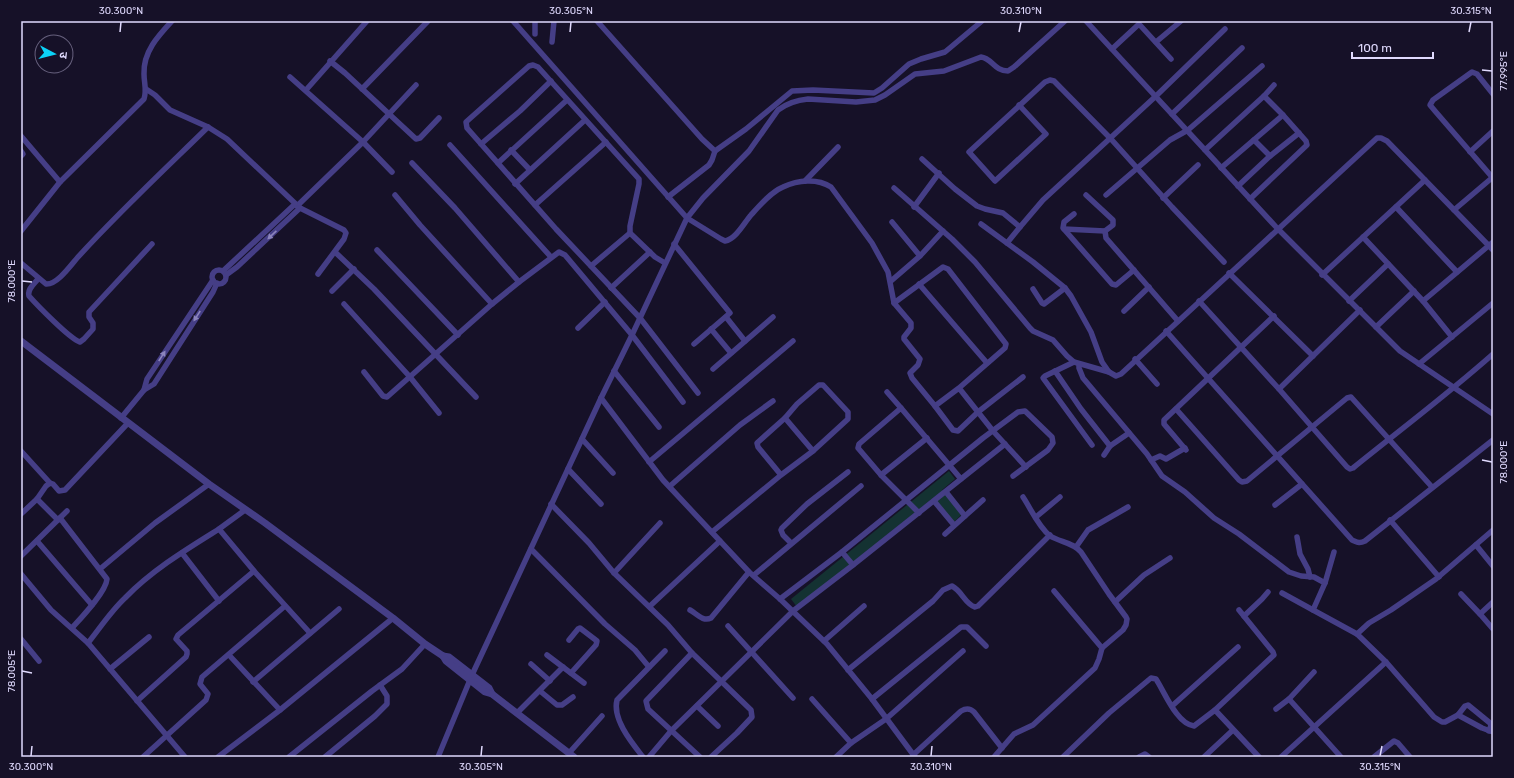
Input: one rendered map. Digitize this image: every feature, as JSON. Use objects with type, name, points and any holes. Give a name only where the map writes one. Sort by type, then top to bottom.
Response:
[{"type":"street","points":[[21,232],[60,182],[144,99],[146,89],[144,73],[146,55],[157,38],[172,21]]},
{"type":"street","points":[[306,90],[330,61],[367,21]]},
{"type":"street","points":[[362,89],[428,21]]},
{"type":"street","points":[[513,21],[668,198],[687,218],[721,240],[731,239],[751,215],[783,187],[805,181],[811,181],[827,184],[834,189],[872,243],[888,272],[891,281],[894,303],[911,323],[911,328],[904,339],[920,359],[918,365],[912,370],[910,375],[953,430],[960,430],[978,412],[1022,377]]},
{"type":"street","points":[[535,21],[535,34]]},
{"type":"street","points":[[552,42],[554,21]]},
{"type":"street","points":[[597,21],[702,139],[715,151]]},
{"type":"street","points":[[668,198],[709,165],[715,151],[746,129],[792,91],[813,90],[874,93],[882,88],[909,64],[945,52],[982,21]]},
{"type":"street","points":[[438,757],[471,678],[614,370],[687,218],[703,198],[750,151],[778,110],[783,107],[808,99],[856,102],[875,100],[885,95],[915,74],[944,71],[981,58],[985,58],[997,69],[1008,71],[1064,21]]},
{"type":"street","points":[[1086,21],[1277,228],[1322,275],[1360,310],[1400,351],[1490,412],[1493,406]]},
{"type":"street","points":[[1156,42],[1181,21]]},
{"type":"street","points":[[1112,49],[1138,23],[1171,59]]},
{"type":"street","points":[[1008,243],[1043,200],[1111,139],[1225,29]]},
{"type":"street","points":[[1172,114],[1242,48]]},
{"type":"street","points":[[330,61],[416,139],[420,138],[439,118]]},
{"type":"street","points":[[665,263],[655,257],[630,233],[639,181],[538,67],[531,65],[467,120],[467,128],[535,205],[640,318],[698,393]]},
{"type":"street","points":[[1106,195],[1170,140],[1188,130],[1262,66]]},
{"type":"street","points":[[1454,210],[1493,177],[1435,112],[1430,105],[1431,102],[1472,72],[1477,74],[1493,94]]},
{"type":"street","points":[[290,77],[363,142],[392,172]]},
{"type":"street","points":[[1019,105],[1046,134],[996,181],[969,152],[1019,105],[1045,82],[1050,80],[1054,81],[1111,139],[1163,198],[1224,262]]},
{"type":"street","points":[[481,144],[520,111],[551,81]]},
{"type":"street","points":[[215,281],[220,283],[224,281],[225,273],[363,142],[416,85]]},
{"type":"street","points":[[1205,150],[1274,85]]},
{"type":"street","points":[[146,89],[155,95],[170,110],[208,127],[226,140],[297,206],[344,230],[346,233],[344,239],[318,274]]},
{"type":"street","points":[[1250,199],[1306,146],[1306,141],[1283,114],[1264,96]]},
{"type":"street","points":[[498,162],[567,100]]},
{"type":"street","points":[[1221,168],[1283,114]]},
{"type":"street","points":[[516,184],[585,120]]},
{"type":"street","points":[[21,263],[38,279],[49,285],[57,280],[208,127]]},
{"type":"street","points":[[1470,152],[1493,131]]},
{"type":"street","points":[[1238,186],[1270,156],[1299,133]]},
{"type":"street","points":[[21,136],[60,182]]},
{"type":"street","points":[[981,224],[1008,243],[1065,288],[1091,332],[1099,354],[1109,372],[1114,376],[1118,376],[1376,138],[1381,138],[1387,141],[1454,210],[1492,246],[1457,272],[1423,301]]},
{"type":"street","points":[[1254,140],[1270,156]]},
{"type":"street","points":[[535,205],[606,142]]},
{"type":"street","points":[[450,145],[551,257]]},
{"type":"street","points":[[805,181],[838,147]]},
{"type":"street","points":[[511,150],[530,170]]},
{"type":"street","points":[[21,151],[23,154],[21,156]]},
{"type":"street","points":[[922,159],[955,189],[977,206],[984,210],[1002,213],[1020,227]]},
{"type":"street","points":[[412,163],[455,208],[519,282]]},
{"type":"street","points":[[1163,198],[1198,164]]},
{"type":"street","points":[[914,207],[939,173]]},
{"type":"street","points":[[1322,275],[1425,180]]},
{"type":"street","points":[[894,188],[943,231],[975,262],[1033,331],[1053,340],[1067,356],[1077,363],[1109,372]]},
{"type":"street","points":[[395,195],[420,225],[492,304]]},
{"type":"street","points":[[1064,229],[1104,231],[1113,225],[1113,220],[1086,195]]},
{"type":"street","points":[[1396,207],[1457,272]]},
{"type":"street","points":[[1074,214],[1063,224],[1064,229],[1114,285],[1118,284],[1134,270]]},
{"type":"street","points":[[892,222],[920,256]]},
{"type":"street","points":[[891,281],[920,256],[943,231]]},
{"type":"street","points":[[1104,231],[1106,238],[1178,321]]},
{"type":"street","points":[[591,266],[630,233]]},
{"type":"street","points":[[1363,237],[1423,301],[1452,337]]},
{"type":"street","points":[[38,279],[29,290],[29,296],[75,340],[80,342],[93,329],[93,323],[89,317],[89,312],[152,244]]},
{"type":"street","points":[[674,244],[730,313],[694,344]]},
{"type":"street","points":[[376,250],[458,335]]},
{"type":"street","points":[[335,252],[354,269],[476,397]]},
{"type":"street","points":[[364,372],[385,397],[389,396],[434,354],[458,335],[492,304],[559,252],[565,254],[605,302],[683,402]]},
{"type":"street","points":[[611,288],[650,252]]},
{"type":"street","points":[[1349,301],[1388,264]]},
{"type":"street","points":[[894,303],[943,267],[948,269],[1006,344],[1005,348],[960,388],[935,406]]},
{"type":"street","points":[[332,291],[354,269]]},
{"type":"street","points":[[215,281],[213,275],[215,272],[219,270],[225,273]]},
{"type":"street","points":[[1230,273],[1313,356]]},
{"type":"street","points":[[121,418],[144,390],[147,378],[215,281]]},
{"type":"street","points":[[918,284],[987,363]]},
{"type":"street","points":[[1124,311],[1149,287]]},
{"type":"street","points":[[1033,289],[1044,304],[1065,288]]},
{"type":"street","points":[[1376,327],[1414,291]]},
{"type":"street","points":[[1199,301],[1350,469],[1354,468],[1493,356]]},
{"type":"street","points":[[578,328],[605,302]]},
{"type":"street","points":[[344,304],[439,413]]},
{"type":"street","points":[[1419,364],[1492,305]]},
{"type":"street","points":[[1279,389],[1360,310]]},
{"type":"street","points":[[1151,460],[1160,456],[1166,459],[1186,449],[1164,422],[1165,419],[1274,316]]},
{"type":"street","points":[[726,317],[745,341]]},
{"type":"street","points":[[713,369],[773,317]]},
{"type":"street","points":[[711,329],[731,353]]},
{"type":"street","points":[[1166,332],[1352,540],[1360,543],[1365,541],[1493,440]]},
{"type":"street","points":[[649,462],[793,340]]},
{"type":"street","points":[[21,342],[208,484],[393,618],[425,644],[444,656],[446,661],[471,678],[485,692],[492,694],[571,755],[602,716]]},
{"type":"street","points":[[1135,359],[1157,384]]},
{"type":"street","points":[[1077,363],[1055,371],[1043,378],[1092,445]]},
{"type":"street","points":[[1077,363],[1083,378],[1151,460],[1162,476],[1185,492],[1214,518],[1252,543],[1289,572],[1301,576],[1314,577],[1325,583]]},
{"type":"street","points":[[614,370],[659,427]]},
{"type":"street","points":[[1055,371],[1081,409],[1110,446]]},
{"type":"street","points":[[712,532],[780,475],[813,451],[848,419],[848,412],[825,386],[821,385],[797,404],[785,418],[757,443],[758,447],[780,475]]},
{"type":"street","points":[[960,388],[993,431],[1026,467]]},
{"type":"street","points":[[887,392],[961,479]]},
{"type":"street","points":[[1176,409],[1242,482],[1247,481],[1351,397],[1388,440],[1432,487]]},
{"type":"street","points":[[601,398],[649,462],[720,541],[824,640],[872,699],[914,756],[961,711],[966,709],[974,712],[1002,748]]},
{"type":"street","points":[[670,486],[740,425],[773,401]]},
{"type":"street","points":[[901,408],[858,446],[859,450],[881,475],[919,513]]},
{"type":"street","points":[[780,599],[842,552],[993,431],[1018,412],[1025,411],[1052,437],[1053,443],[1026,467],[1013,476]]},
{"type":"street","points":[[785,418],[813,451]]},
{"type":"street","points":[[21,451],[59,491],[65,490],[128,424]]},
{"type":"street","points":[[1104,455],[1110,446],[1129,433]]},
{"type":"street","points":[[881,475],[927,438]]},
{"type":"street","points":[[582,439],[613,473]]},
{"type":"street","points":[[649,757],[671,731],[793,611],[854,565],[1006,444]]},
{"type":"street","points":[[568,469],[601,504]]},
{"type":"street","points":[[791,543],[783,535],[781,530],[782,528],[807,504],[848,472]]},
{"type":"street","points":[[21,514],[37,499],[46,486],[50,483]]},
{"type":"street","points":[[100,569],[155,523],[208,484]]},
{"type":"street","points":[[1275,505],[1302,484]]},
{"type":"street","points":[[690,610],[706,620],[711,618],[752,573],[861,486]]},
{"type":"street","points":[[946,492],[965,516]]},
{"type":"street","points":[[994,757],[1014,734],[1033,725],[1095,668],[1102,648],[1122,630],[1127,622],[1126,617],[1081,552],[1076,547],[1063,543],[1050,536],[1042,529],[1023,496]]},
{"type":"street","points":[[1036,517],[1060,497]]},
{"type":"street","points":[[37,499],[59,519],[107,579],[107,582],[92,605],[72,628]]},
{"type":"street","points":[[945,534],[983,500]]},
{"type":"street","points":[[934,501],[954,525]]},
{"type":"street","points":[[551,504],[589,543],[614,572],[650,606],[692,654],[751,710],[752,717],[711,757]]},
{"type":"street","points":[[1076,547],[1088,530],[1128,507]]},
{"type":"street","points":[[88,643],[124,598],[137,586],[245,510]]},
{"type":"street","points":[[21,556],[67,511]]},
{"type":"street","points":[[1390,520],[1439,577]]},
{"type":"street","points":[[614,572],[660,523]]},
{"type":"street","points":[[220,529],[254,571],[310,633]]},
{"type":"street","points":[[1357,634],[1369,623],[1391,610],[1439,577],[1493,530]]},
{"type":"street","points":[[848,670],[933,601],[943,590],[952,586],[959,591],[972,606],[978,606],[1050,536]]},
{"type":"street","points":[[1297,536],[1300,554],[1310,577]]},
{"type":"street","points":[[37,541],[92,605]]},
{"type":"street","points":[[650,606],[720,541]]},
{"type":"street","points":[[1476,545],[1493,566]]},
{"type":"street","points":[[531,549],[605,624],[635,650],[649,667]]},
{"type":"street","points":[[842,552],[854,565]]},
{"type":"street","points":[[1313,610],[1325,583],[1334,552]]},
{"type":"street","points":[[182,553],[219,601]]},
{"type":"street","points":[[1115,602],[1144,575],[1170,558]]},
{"type":"street","points":[[137,701],[188,654],[177,641],[177,637],[254,571]]},
{"type":"street","points":[[21,574],[51,610],[88,643],[185,757]]},
{"type":"street","points":[[1054,591],[1102,648]]},
{"type":"street","points":[[1244,616],[1262,600],[1268,592]]},
{"type":"street","points":[[1282,593],[1357,634],[1386,662],[1439,721],[1445,722],[1458,715],[1465,706],[1468,705],[1490,723],[1491,732],[1458,715]]},
{"type":"street","points":[[1461,594],[1493,629]]},
{"type":"street","points":[[1480,614],[1493,602]]},
{"type":"street","points":[[143,757],[206,700],[208,694],[201,687],[200,680],[285,606]]},
{"type":"street","points":[[824,640],[864,606]]},
{"type":"street","points":[[253,682],[339,609]]},
{"type":"street","points":[[1063,757],[1109,713],[1151,678],[1156,679],[1172,706],[1186,723],[1194,726],[1215,710],[1274,655],[1274,652],[1239,610]]},
{"type":"street","points":[[218,757],[280,710],[393,618]]},
{"type":"street","points":[[728,626],[793,698]]},
{"type":"street","points":[[872,699],[961,627],[967,627],[986,646]]},
{"type":"street","points":[[570,640],[580,628],[597,641],[596,645],[571,673]]},
{"type":"street","points":[[110,669],[149,637]]},
{"type":"street","points":[[21,639],[39,661]]},
{"type":"street","points":[[289,757],[402,669],[425,644]]},
{"type":"street","points":[[1172,706],[1238,647]]},
{"type":"street","points":[[643,757],[626,734],[615,705],[617,700],[665,651]]},
{"type":"street","points":[[836,757],[850,743],[886,719],[963,651]]},
{"type":"street","points":[[692,654],[646,701],[648,708],[700,757]]},
{"type":"street","points":[[229,655],[280,710]]},
{"type":"street","points":[[547,655],[584,684]]},
{"type":"street","points":[[1281,757],[1386,662]]},
{"type":"street","points":[[531,664],[550,681]]},
{"type":"street","points":[[517,713],[563,668]]},
{"type":"street","points":[[1276,709],[1314,672]]},
{"type":"street","points":[[325,757],[387,704],[387,696],[380,685]]},
{"type":"street","points":[[540,691],[557,706],[562,705],[572,697]]},
{"type":"street","points":[[1289,698],[1341,757]]},
{"type":"street","points":[[812,699],[850,743]]},
{"type":"street","points":[[697,706],[718,726]]},
{"type":"street","points":[[1215,710],[1259,757]]},
{"type":"street","points":[[1204,757],[1234,730]]},
{"type":"street","points":[[1374,757],[1394,741],[1398,742],[1410,757]]},
{"type":"street","points":[[1139,757],[1145,754],[1149,757]]},
{"type":"green space","points":[[949,471],[955,479],[942,490],[961,515],[954,522],[933,498],[797,607],[791,599]]}]
